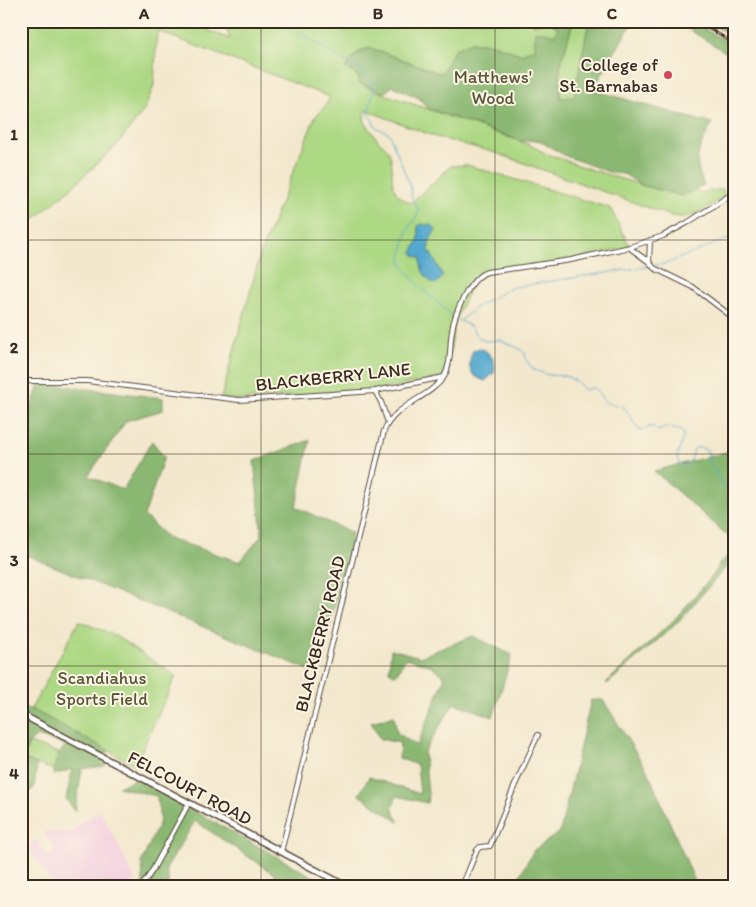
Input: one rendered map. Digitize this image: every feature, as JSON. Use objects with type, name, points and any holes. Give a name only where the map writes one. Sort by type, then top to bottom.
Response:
[{"type":"street","points":[[444,377],[450,364],[451,334],[454,320],[478,276],[487,272],[571,260],[630,247],[663,236],[735,192]]},
{"type":"street","points":[[649,262],[650,240]]},
{"type":"street","points":[[630,247],[654,268],[693,287],[735,319]]},
{"type":"street","name":"BLACKBERRY LANE","points":[[21,381],[88,381],[240,400],[375,390],[444,377]]},
{"type":"street","name":"BLACKBERRY ROAD","points":[[281,852],[383,434],[388,423],[401,410],[434,388],[444,377]]},
{"type":"street","points":[[375,390],[388,423]]},
{"type":"street","name":"FELCOURT ROAD","points":[[21,714],[346,886]]},
{"type":"street","points":[[462,886],[477,850],[480,847],[490,846],[514,785],[538,735]]},
{"type":"street","points":[[142,886],[189,803]]},
{"type":"shaded area","points":[[100,811],[127,862],[136,884],[131,886],[54,886],[29,847],[36,839],[47,856],[55,851],[44,833],[48,831],[71,833],[79,824]]},
{"type":"green space","points":[[21,21],[184,21],[230,39],[224,21],[533,21],[533,25],[549,23],[558,28],[555,35],[544,32],[535,49],[520,54],[493,44],[471,42],[442,74],[371,48],[361,50],[353,57],[359,77],[358,82],[373,90],[528,144],[545,153],[589,169],[682,196],[696,189],[700,193],[723,189],[724,197],[692,215],[686,217],[671,216],[496,153],[436,137],[366,110],[364,120],[376,138],[389,152],[394,187],[402,198],[411,203],[451,166],[467,165],[610,208],[630,247],[571,260],[487,272],[473,282],[455,320],[444,377],[375,391],[239,400],[221,398],[261,252],[315,117],[326,105],[330,97],[157,31],[154,85],[145,109],[117,145],[67,192],[21,230]]},
{"type":"green space","name":"Matthews' Wood","points":[[533,21],[573,21],[560,67],[560,98],[574,97],[589,21],[633,21],[593,90],[712,123],[701,146],[698,160],[698,167],[704,185],[682,196],[641,185],[624,174],[612,173],[566,156],[538,140],[521,141],[429,109],[419,98],[393,86],[384,93],[358,82],[359,77],[345,68],[356,55],[363,50],[371,48],[441,74],[455,49],[471,42],[493,44],[520,54],[535,49],[535,31],[555,35],[558,28],[555,25],[547,23],[533,25]]},
{"type":"green space","points":[[573,21],[589,21],[574,97],[560,98],[560,67]]},
{"type":"green space","points":[[675,21],[692,21],[699,28],[701,27],[735,46],[735,58]]},
{"type":"green space","points":[[705,21],[735,21],[735,37]]},
{"type":"green space","points":[[40,383],[163,398],[163,410],[126,421],[88,476],[123,490],[152,441],[164,457],[144,516],[168,538],[240,562],[262,535],[254,461],[310,440],[296,507],[352,533],[348,556],[317,673],[21,553],[21,434]]},
{"type":"green space","points":[[735,450],[735,542],[654,471]]},
{"type":"green space","points":[[733,552],[735,557],[676,624],[607,684],[673,621],[715,573],[720,563]]},
{"type":"green space","name":"Scandiahus Sports Field","points":[[79,621],[114,635],[176,676],[135,765],[31,709]]},
{"type":"green space","points":[[473,636],[512,655],[493,717],[454,703],[424,752],[428,794],[427,803],[397,796],[392,808],[399,822],[359,795],[369,777],[420,794],[417,765],[399,758],[400,743],[380,739],[371,722],[394,716],[397,733],[417,746],[445,677],[432,666],[406,658],[396,675],[389,671],[391,649],[420,657]]},
{"type":"green space","points":[[591,700],[603,700],[648,772],[697,886],[514,886],[534,850],[560,832]]},
{"type":"green space","points":[[21,707],[31,709],[108,750],[105,766],[82,769],[75,811],[66,799],[72,769],[54,775],[54,766],[57,758],[66,745],[37,736],[29,743],[23,758],[37,764],[34,788],[21,797]]},
{"type":"green space","points":[[29,743],[59,753],[54,770],[23,759]]},
{"type":"green space","points":[[136,779],[330,886],[292,886],[195,821],[166,869],[169,885],[143,886],[142,861],[160,821],[157,796],[118,787]]},
{"type":"water","points":[[422,224],[433,226],[436,229],[429,242],[429,250],[443,276],[434,284],[423,272],[421,257],[417,257],[412,253],[419,238],[418,226]]},
{"type":"water","points":[[480,348],[490,354],[494,361],[494,373],[485,381],[475,376],[470,369],[473,350]]},
{"type":"waterway","points":[[279,21],[362,71],[375,86],[368,113],[377,128],[389,133],[411,188],[412,199],[419,210],[408,230],[401,260],[416,282],[453,316]]},
{"type":"waterway","points":[[655,265],[665,264],[735,236]]},
{"type":"waterway","points":[[461,320],[479,305],[513,287],[651,266]]},
{"type":"waterway","points":[[456,319],[470,326],[477,336],[485,341],[500,340],[520,349],[524,352],[528,363],[534,370],[549,375],[565,376],[576,381],[585,390],[596,389],[605,402],[624,407],[639,430],[653,426],[658,431],[668,427],[681,431],[684,435],[677,457],[679,464],[685,466],[688,464],[696,447],[702,448],[708,451],[709,462],[726,489],[730,489],[735,480]]},
{"type":"railway","points":[[696,21],[735,44]]},
{"type":"place","name":"College of St. Barnabas","points":[[668,75]]}]
